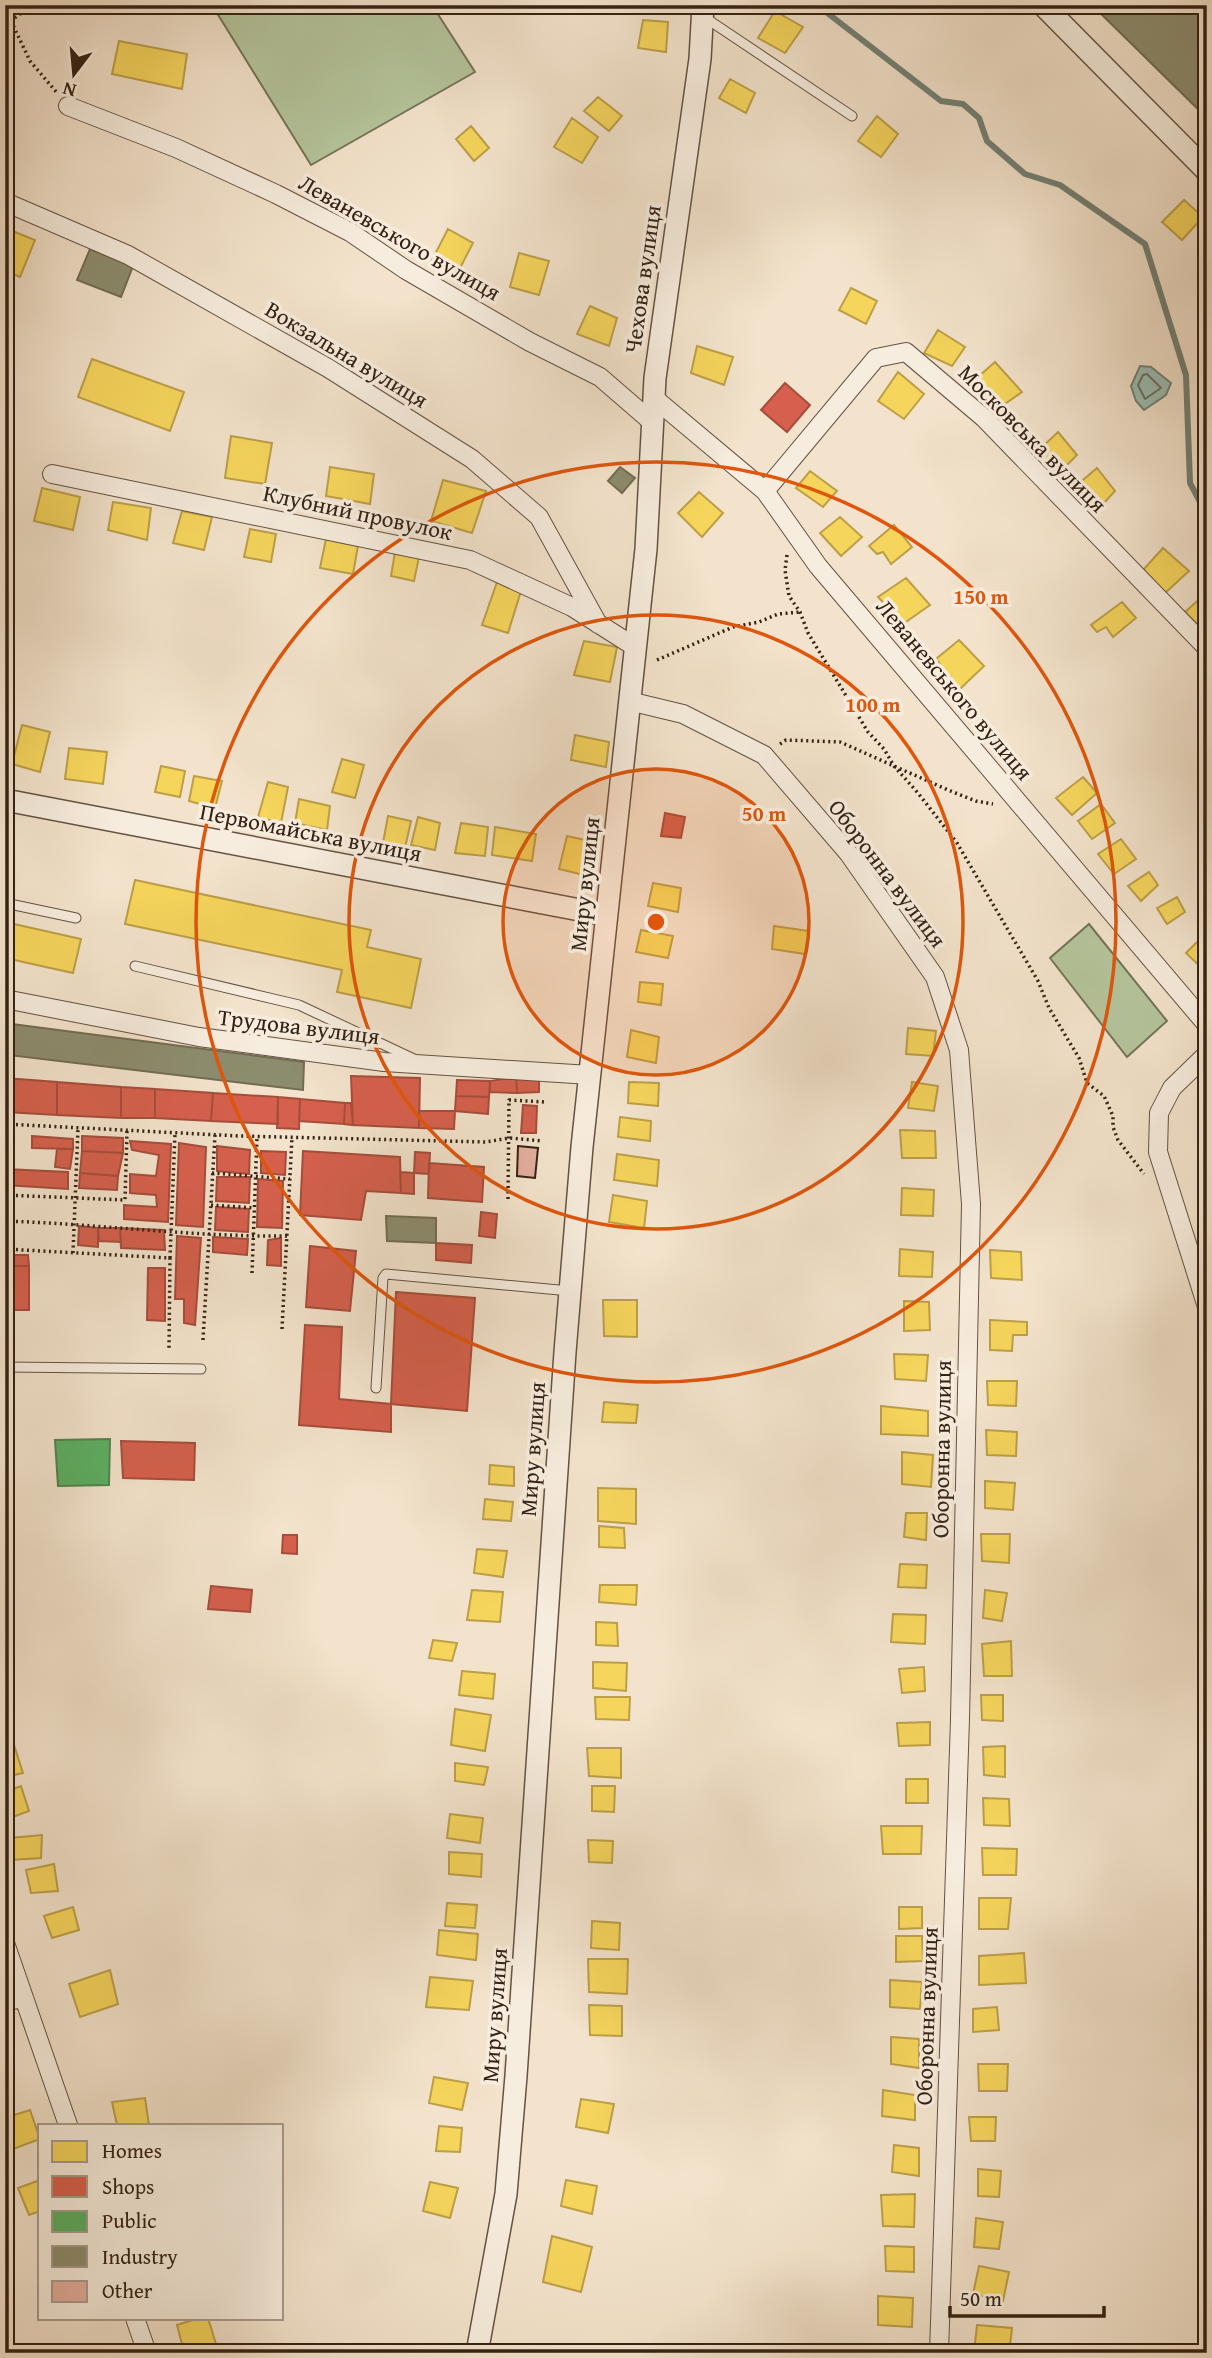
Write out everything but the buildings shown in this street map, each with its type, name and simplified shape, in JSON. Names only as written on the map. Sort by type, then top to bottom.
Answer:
[{"type":"street","points":[[1043,5],[1207,171]]},
{"type":"street","name":"Чехова вулиця","points":[[646,549],[654,398],[704,11]]},
{"type":"street","name":"Леваневського вулиця","points":[[68,106],[188,154],[276,194],[350,232],[530,342],[600,377],[652,422]]},
{"type":"street","name":"Вокзальна вулиця","points":[[5,202],[128,255],[328,368],[472,459],[539,517],[598,624]]},
{"type":"street","name":"Московська вулиця","points":[[765,491],[876,358],[906,352],[984,418],[1207,648]]},
{"type":"street","name":"Леваневського вулиця","points":[[654,398],[765,491],[818,566],[1207,1025]]},
{"type":"street","name":"Клубний провулок","points":[[52,474],[470,560],[572,607],[635,647]]},
{"type":"street","name":"Миру вулиця","points":[[477,2353],[506,2194],[570,1291],[606,915],[646,549]]},
{"type":"street","name":"Оборонна вулиця","points":[[629,701],[683,714],[764,755],[849,855],[935,977],[959,1050],[971,1204],[960,1718],[939,2353]]},
{"type":"street","name":"Первомайська вулиця","points":[[5,800],[606,915]]},
{"type":"street","name":"Трудова вулиця","points":[[5,999],[199,1037],[384,1062],[590,1075]]},
{"type":"street","points":[[1207,1054],[1172,1088],[1159,1113],[1158,1152],[1207,1307]]},
{"type":"street","points":[[5,1943],[68,2124]]},
{"type":"street","points":[[5,2001],[24,1998]]},
{"type":"street","points":[[136,2320],[147,2353]]},
{"type":"lane","points":[[704,11],[852,116]]},
{"type":"lane","points":[[5,903],[76,918]]},
{"type":"lane","points":[[135,966],[299,1005],[425,1064]]},
{"type":"lane","points":[[376,1388],[383,1278],[390,1272],[570,1291]]},
{"type":"lane","points":[[5,1367],[201,1369]]},
{"type":"path","points":[[5,31],[31,5]]},
{"type":"path","points":[[12,22],[30,61],[68,106]]},
{"type":"path","points":[[789,524],[785,570],[789,596],[800,612],[808,633],[868,732],[957,843],[1038,981],[1049,1008],[1079,1058],[1087,1083],[1104,1096],[1113,1116],[1113,1127],[1118,1140],[1147,1180]]},
{"type":"path","points":[[657,660],[733,627],[759,622],[778,614],[800,612]]},
{"type":"path","points":[[764,755],[786,740],[840,742],[976,801],[1024,809]]},
{"type":"path","points":[[508,1199],[509,1100],[545,1102]]},
{"type":"path","points":[[5,1124],[257,1137],[486,1142],[509,1138],[542,1142]]},
{"type":"path","points":[[73,1253],[78,1128]]},
{"type":"path","points":[[5,1195],[125,1200],[127,1130]]},
{"type":"path","points":[[169,1350],[175,1133]]},
{"type":"path","points":[[203,1340],[215,1135]]},
{"type":"path","points":[[252,1273],[257,1137]]},
{"type":"path","points":[[282,1329],[292,1137]]},
{"type":"path","points":[[212,1173],[290,1179]]},
{"type":"path","points":[[211,1205],[255,1208]]},
{"type":"path","points":[[5,1221],[73,1223],[209,1234],[287,1236]]},
{"type":"path","points":[[5,1249],[170,1258]]},
{"type":"green space","points":[[212,5],[432,5],[475,72],[311,165]]},
{"type":"green space","points":[[1089,924],[1167,1021],[1127,1057],[1050,958]]},
{"type":"water","points":[[1140,366],[1151,367],[1171,383],[1166,395],[1144,410],[1136,401],[1131,386]]},
{"type":"waterway","points":[[817,5],[941,101],[963,104],[979,118],[987,141],[1025,174],[1060,185],[1145,244],[1186,375],[1190,483],[1207,515]]}]
